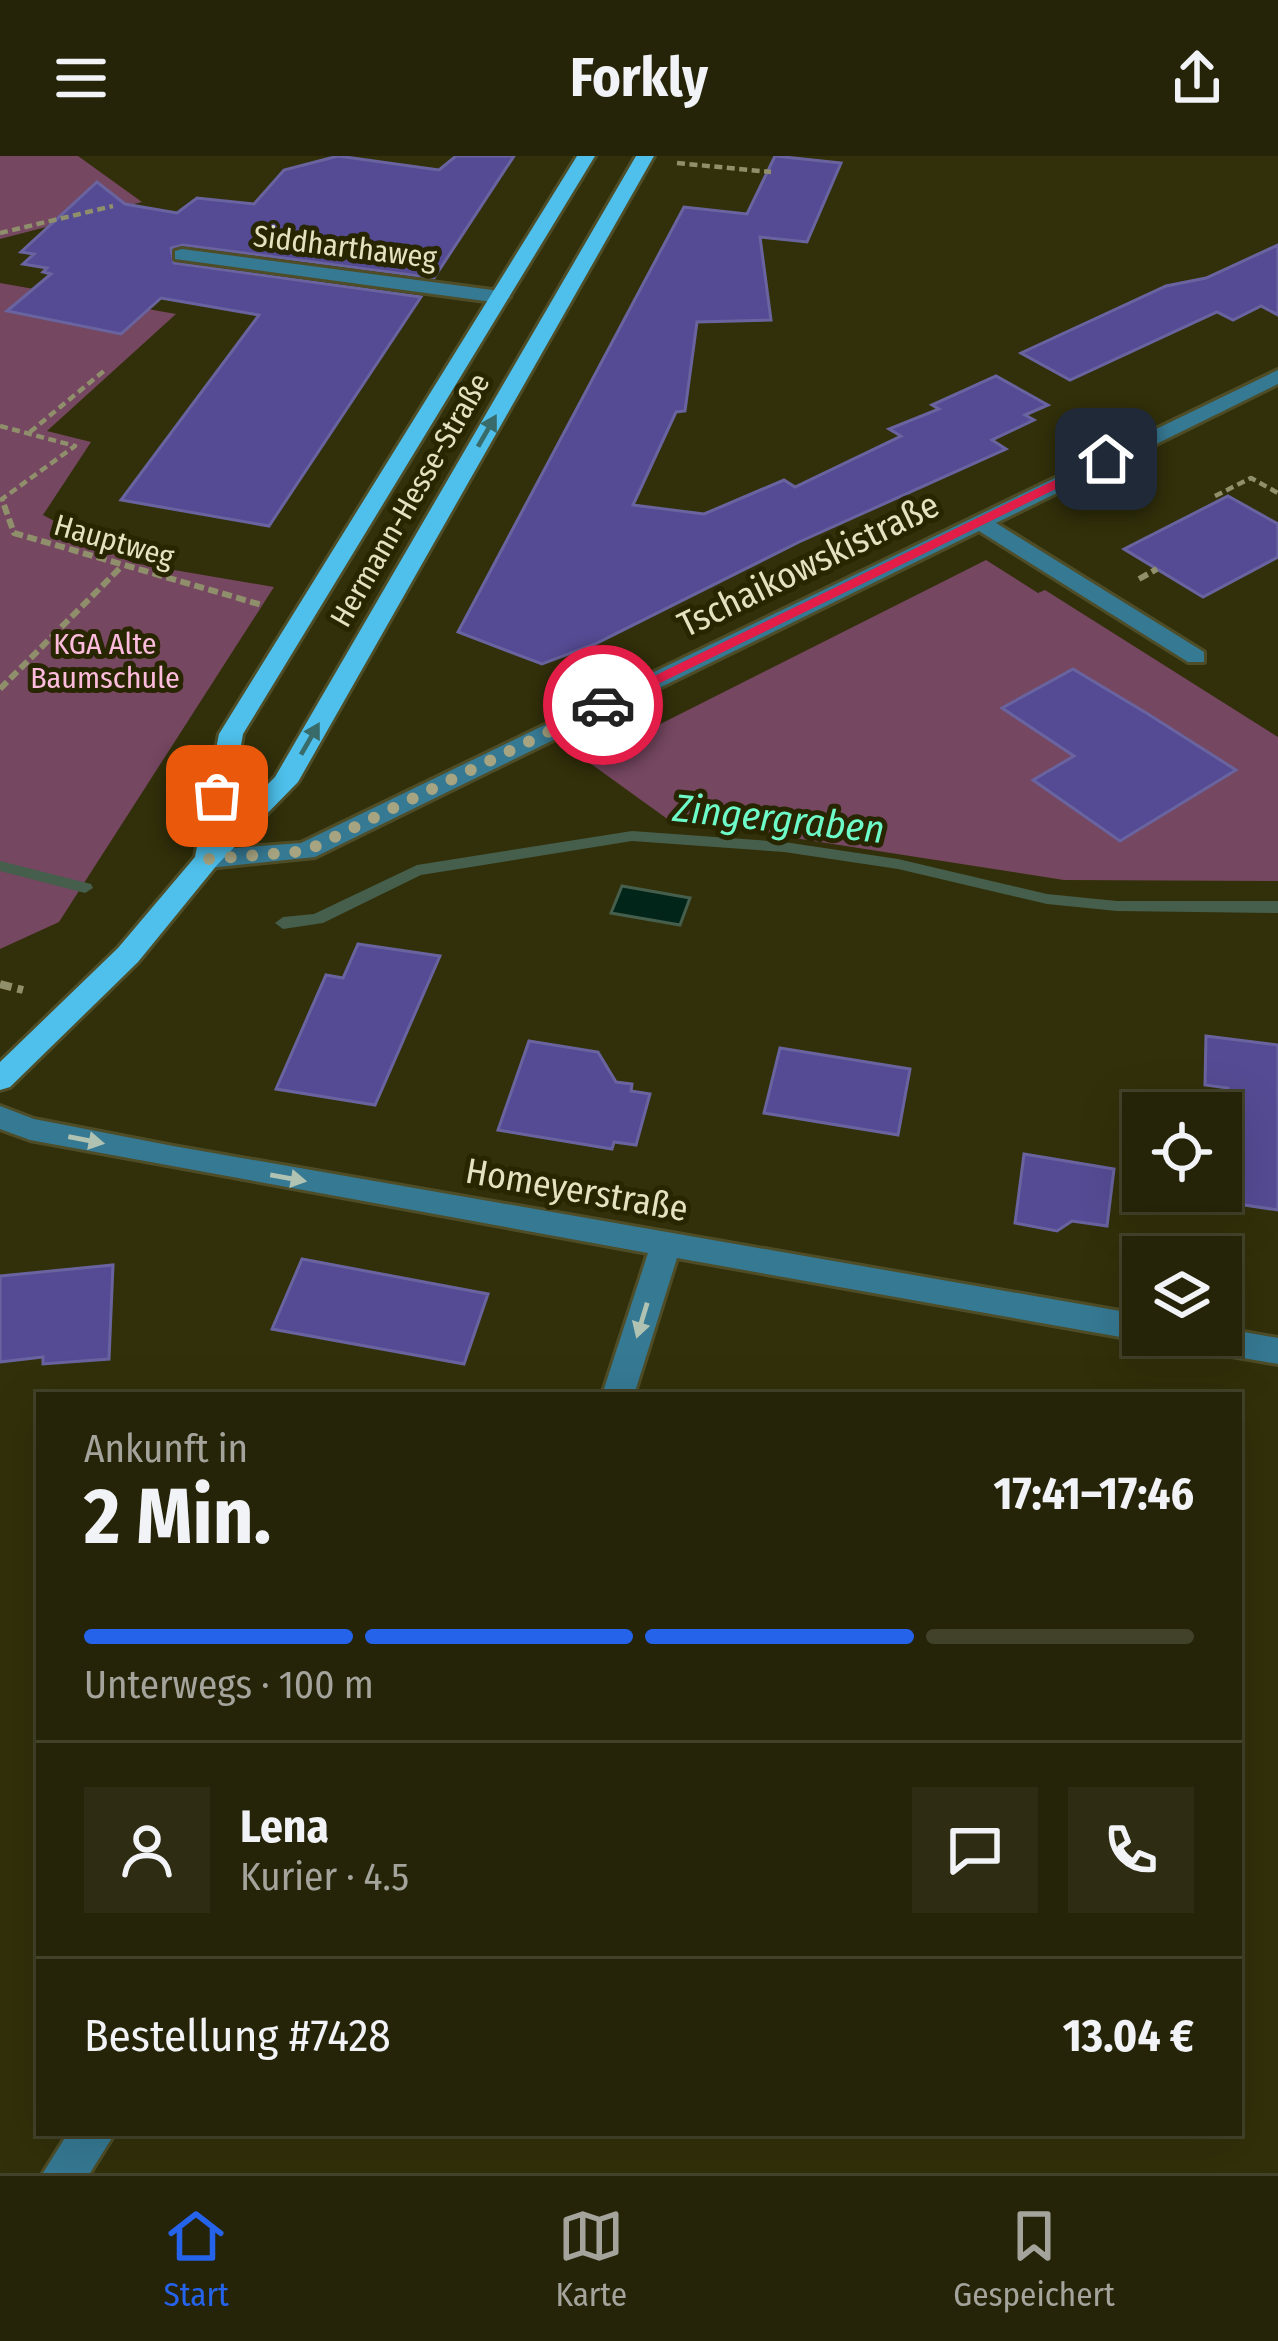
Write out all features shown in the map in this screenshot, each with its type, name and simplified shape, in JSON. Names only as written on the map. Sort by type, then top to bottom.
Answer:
[{"type":"main road","name":"Hermann-Hesse-Straße","points":[[208,859],[231,734],[586,156]]},
{"type":"main road","name":"Hermann-Hesse-Straße","points":[[0,1079],[128,955],[208,859],[285,782],[657,159]]},
{"type":"street","name":"Siddharthaweg","points":[[182,255],[500,297]]},
{"type":"street","name":"Tschaikowskistraße","points":[[208,859],[306,851],[1278,376]]},
{"type":"street","name":"Tschaikowskistraße","points":[[978,521],[1196,657]]},
{"type":"street","name":"Homeyerstraße","points":[[0,1117],[30,1129],[173,1157],[1122,1324]]},
{"type":"street","points":[[619,1392],[666,1244]]},
{"type":"street","points":[[1242,1345],[1278,1351]]},
{"type":"street","points":[[64,2173],[92,2136]]},
{"type":"path","points":[[657,159],[771,172]]},
{"type":"path","points":[[0,233],[113,206]]},
{"type":"path","points":[[29,433],[105,370]]},
{"type":"path","name":"Hauptweg","points":[[0,427],[75,446],[1,500],[14,533],[262,605]]},
{"type":"path","points":[[1215,496],[1250,478],[1278,493]]},
{"type":"path","points":[[0,689],[122,566]]},
{"type":"path","points":[[0,984],[22,990]]},
{"type":"green space","points":[[0,156],[78,156],[142,202],[0,239]]},
{"type":"green space","name":"KGA Alte Baumschule","points":[[0,283],[176,314],[47,431],[91,442],[43,515],[133,563],[274,587],[59,922],[0,949]]},
{"type":"green space","points":[[986,560],[1038,593],[1045,590],[1278,737],[1278,881],[1064,880],[666,818],[587,761]]},
{"type":"shaded area","points":[[622,886],[690,898],[680,925],[611,913]]},
{"type":"building","points":[[338,156],[439,170],[456,156],[514,156],[434,278],[183,245],[171,248],[174,263],[421,297],[269,526],[121,500],[259,315],[161,298],[121,334],[7,311],[51,274],[43,272],[47,268],[23,264],[34,254],[21,252],[97,182],[125,204],[177,213],[197,198],[254,204],[284,170]]},
{"type":"building","points":[[775,156],[841,163],[807,242],[760,237],[771,320],[697,322],[685,411],[676,412],[633,505],[704,514],[784,480],[795,487],[901,436],[889,429],[939,409],[932,405],[996,376],[1048,405],[1025,415],[1034,420],[992,440],[1006,449],[799,542],[595,644],[542,664],[458,632],[684,207],[747,214]]},
{"type":"building","points":[[1278,245],[1278,315],[1261,306],[1233,320],[1217,312],[1070,380],[1021,353],[1166,286],[1206,278]]},
{"type":"building","points":[[1228,496],[1278,524],[1278,557],[1203,597],[1124,549]]},
{"type":"building","points":[[1073,669],[1236,770],[1120,841],[1033,780],[1074,756],[1002,708]]},
{"type":"building","points":[[358,944],[440,956],[375,1105],[276,1089],[326,975],[343,978]]},
{"type":"building","points":[[1206,1036],[1278,1045],[1278,1210],[1242,1205],[1242,1092],[1205,1085]]},
{"type":"building","points":[[529,1041],[598,1052],[616,1082],[650,1094],[636,1145],[614,1142],[612,1149],[498,1130]]},
{"type":"building","points":[[780,1048],[910,1069],[898,1135],[764,1113]]},
{"type":"building","points":[[1024,1154],[1114,1169],[1107,1226],[1072,1221],[1057,1231],[1015,1223]]},
{"type":"building","points":[[302,1259],[488,1294],[464,1364],[272,1329]]},
{"type":"building","points":[[113,1265],[109,1359],[43,1364],[43,1357],[0,1362],[0,1276]]},
{"type":"waterway","name":"Zingergraben","points":[[283,923],[317,919],[417,870],[632,836],[784,847],[898,864],[1047,899],[1117,906],[1278,907]]},
{"type":"waterway","name":"Zingergraben","points":[[0,866],[85,888]]},
{"type":"way so far","points":[[217,796],[208,859],[306,851],[603,705]]},
{"type":"route","points":[[603,705],[1106,459]]}]
